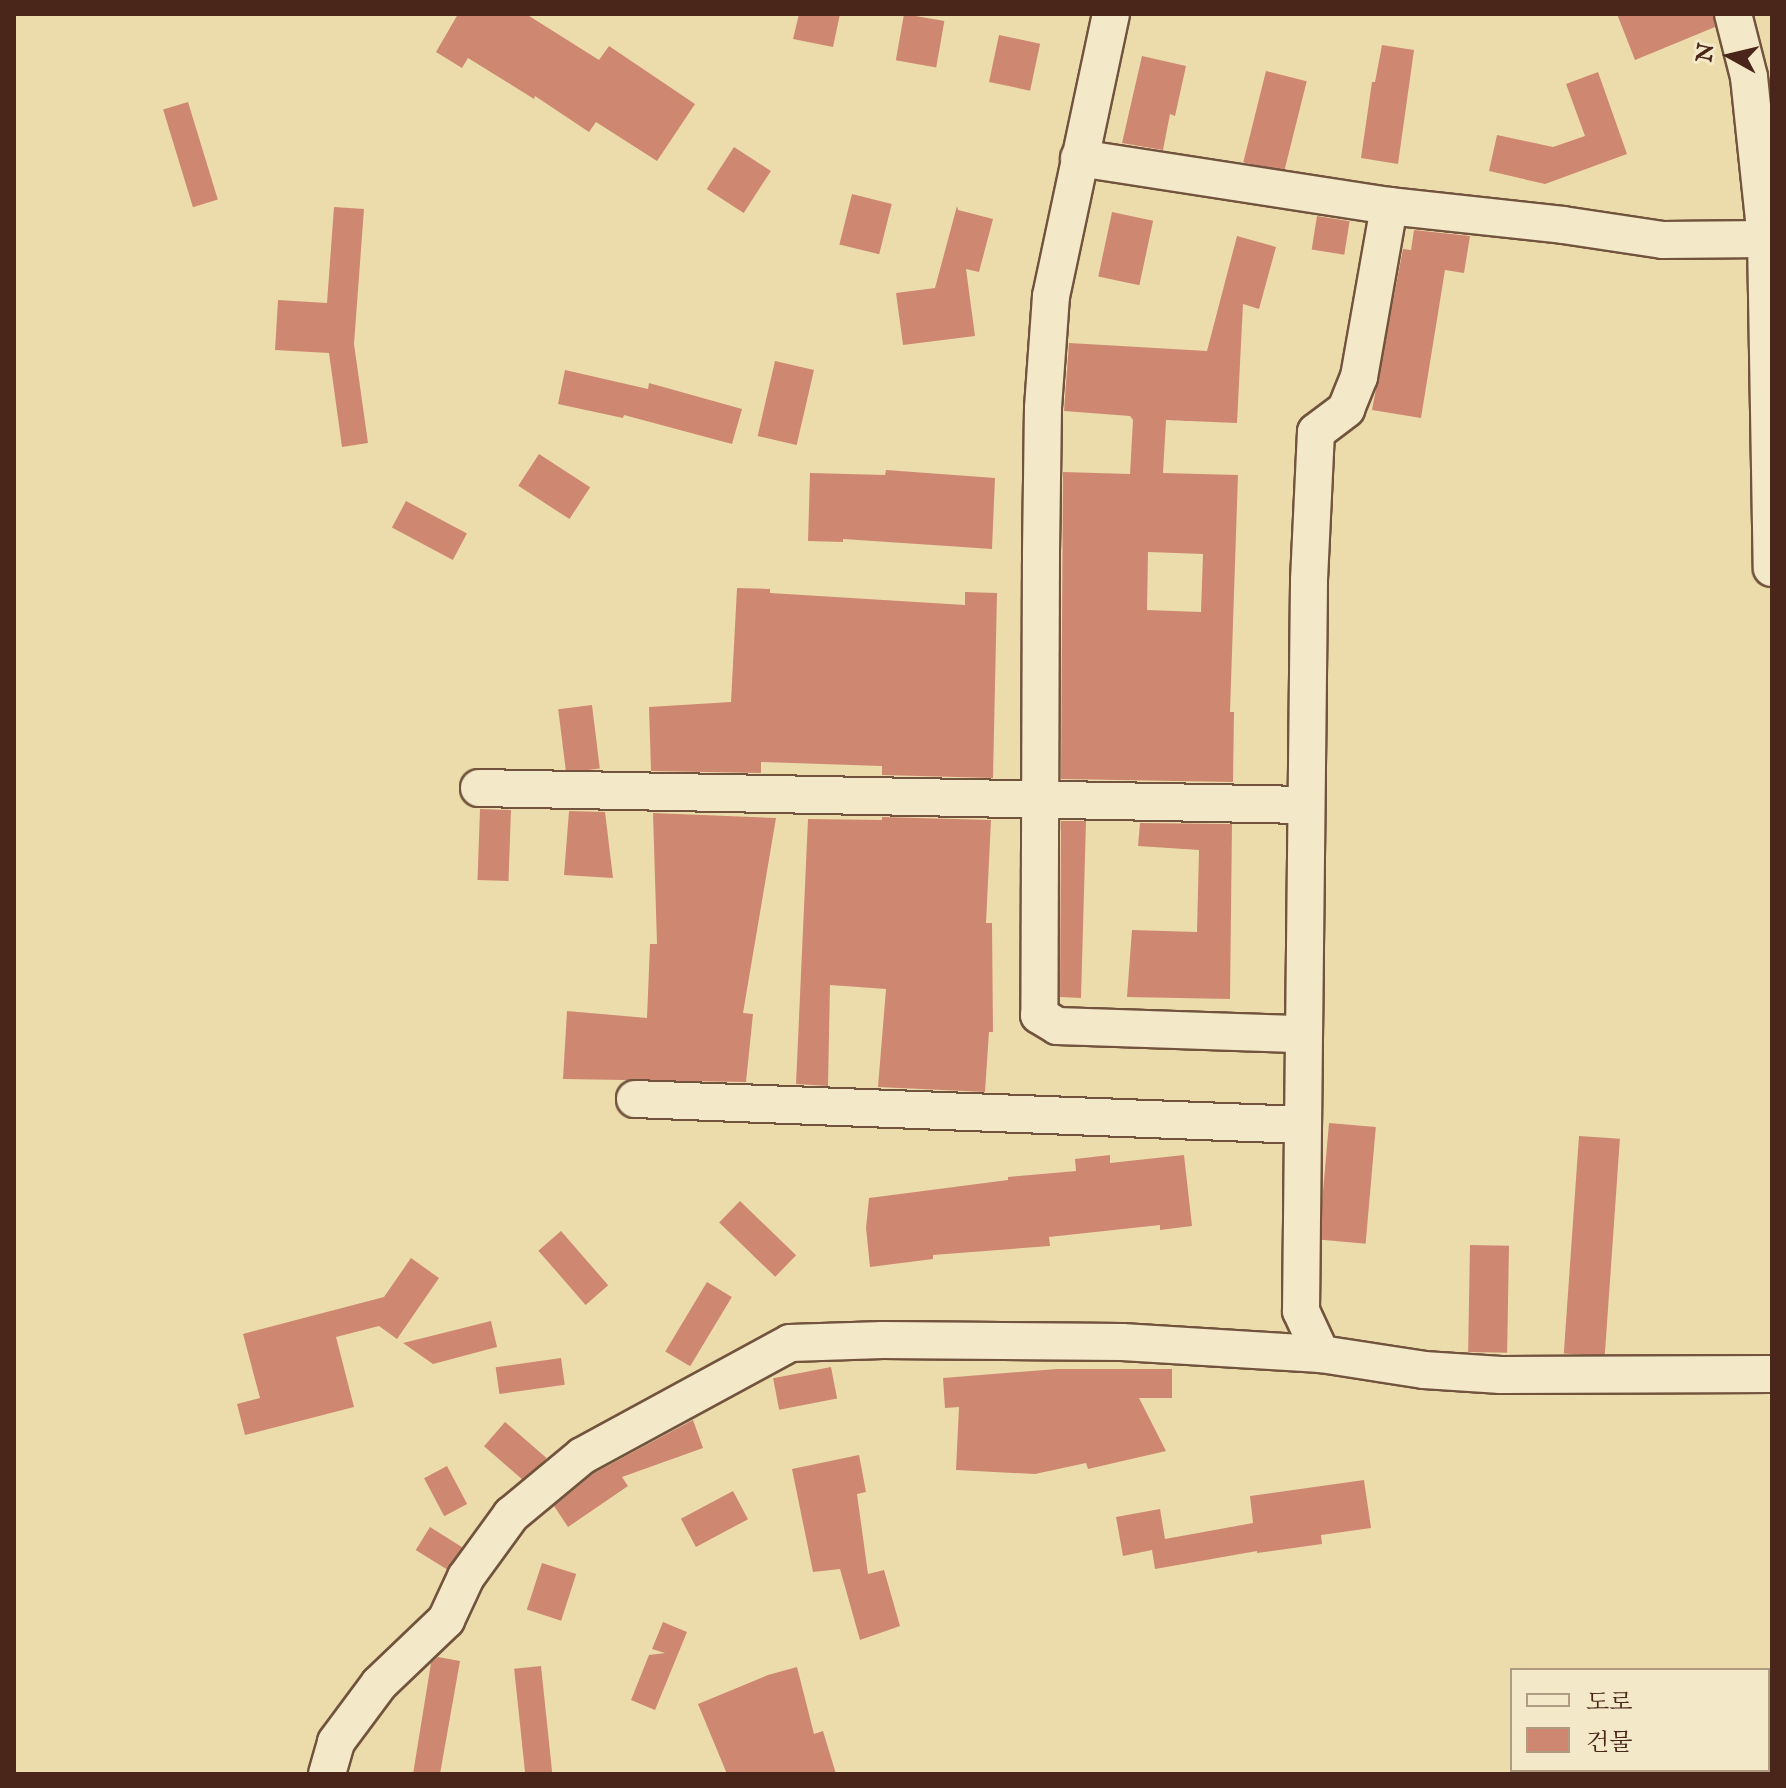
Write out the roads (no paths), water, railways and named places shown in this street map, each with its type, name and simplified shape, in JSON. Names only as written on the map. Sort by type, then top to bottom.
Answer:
[{"type":"street","points":[[1111,14],[1051,296],[1044,394],[1039,1015],[1057,1026],[1303,1034]]},
{"type":"street","points":[[1733,14],[1749,77],[1766,239],[1772,568]]},
{"type":"street","points":[[1079,158],[1389,206],[1563,225],[1663,240],[1766,239]]},
{"type":"street","points":[[1321,1354],[1301,1311],[1306,805],[1316,432],[1346,409],[1359,377],[1389,206]]},
{"type":"street","points":[[479,788],[1306,805]]},
{"type":"street","points":[[635,1099],[1302,1125]]},
{"type":"street","points":[[327,1774],[336,1742],[379,1684],[446,1620],[466,1577],[511,1515],[582,1456],[790,1343],[883,1340],[1122,1342],[1321,1354],[1424,1370],[1501,1375],[1772,1374]]}]
